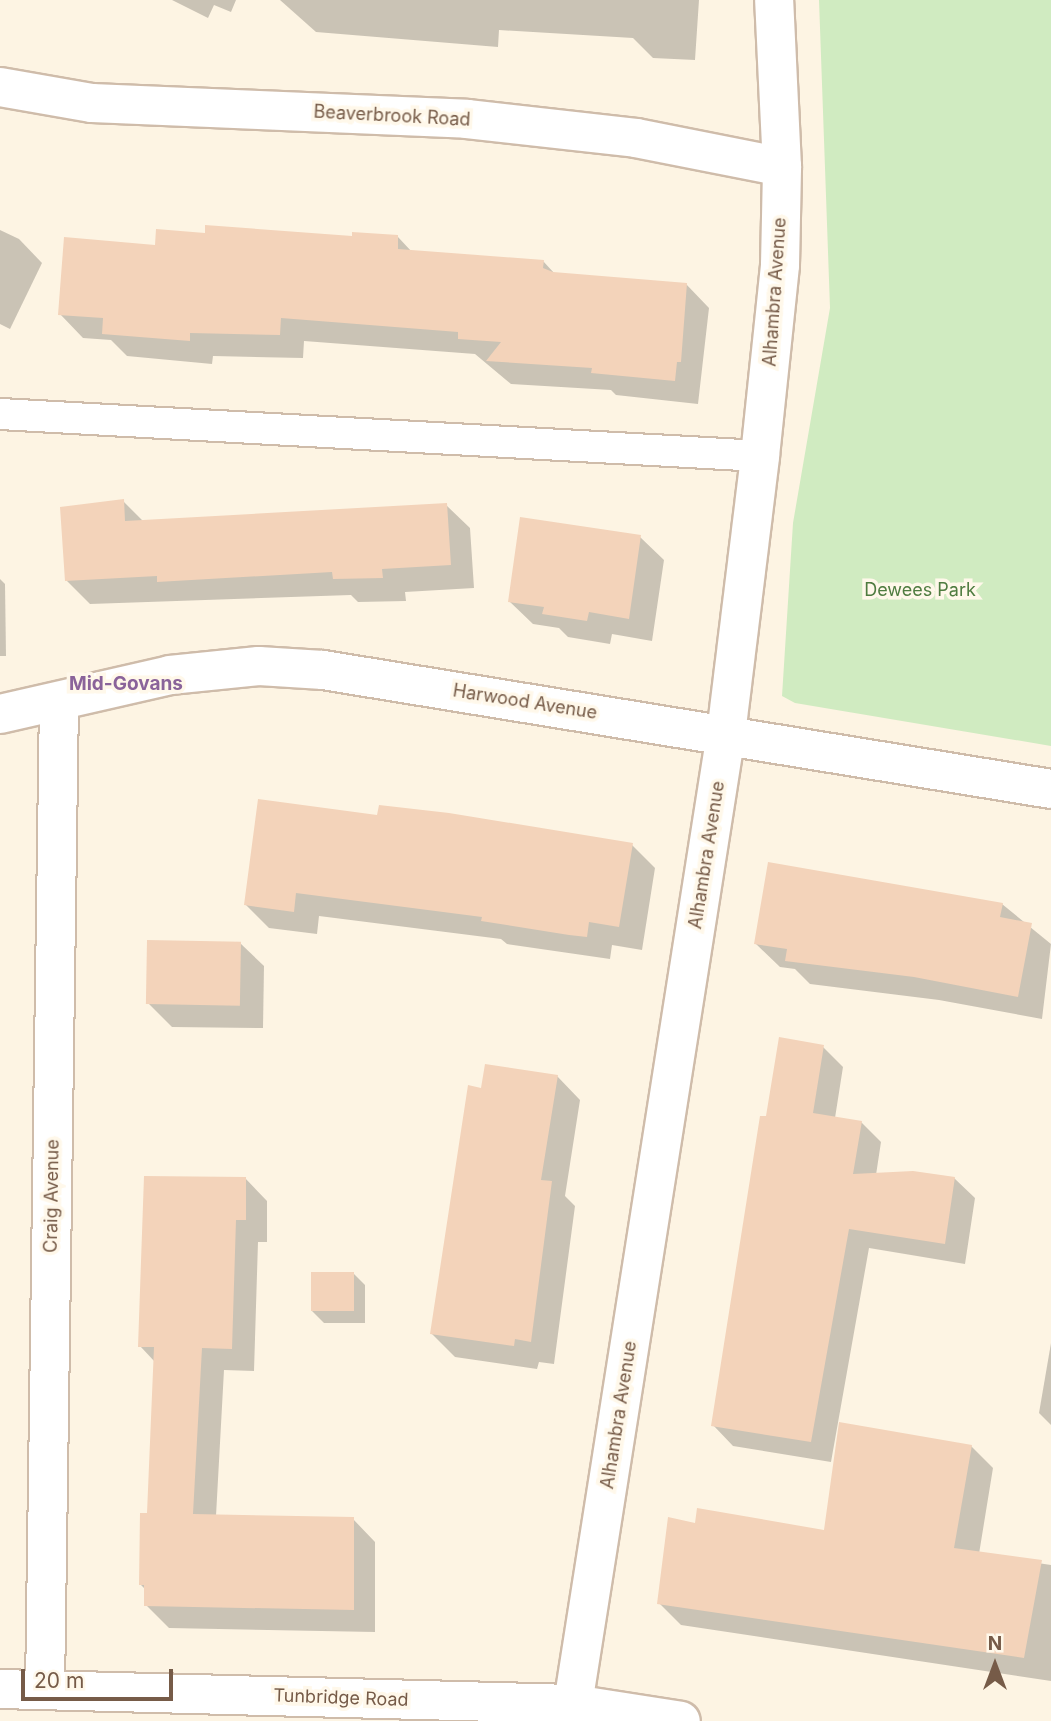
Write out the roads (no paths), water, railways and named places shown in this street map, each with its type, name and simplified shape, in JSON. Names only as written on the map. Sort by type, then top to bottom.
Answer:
[{"type":"street","name":"Alhambra Avenue","points":[[573,1704],[726,734],[760,456],[780,265],[782,167],[774,0]]},
{"type":"street","name":"Beaverbrook Road","points":[[0,87],[92,103],[467,119],[636,138],[782,167]]},
{"type":"street","name":"Harwood Avenue","points":[[0,714],[170,674],[259,666],[323,670],[1051,789]]},
{"type":"street","name":"Craig Avenue","points":[[46,1690],[59,702]]},
{"type":"street","name":"Tunbridge Road","points":[[0,1689],[573,1704],[681,1721]]},
{"type":"lane","points":[[0,414],[760,456]]},
{"type":"district","name":"Mid-Govans","points":[[126,684]]},
{"type":"park label","name":"Dewees Park","points":[[920,590]]}]
